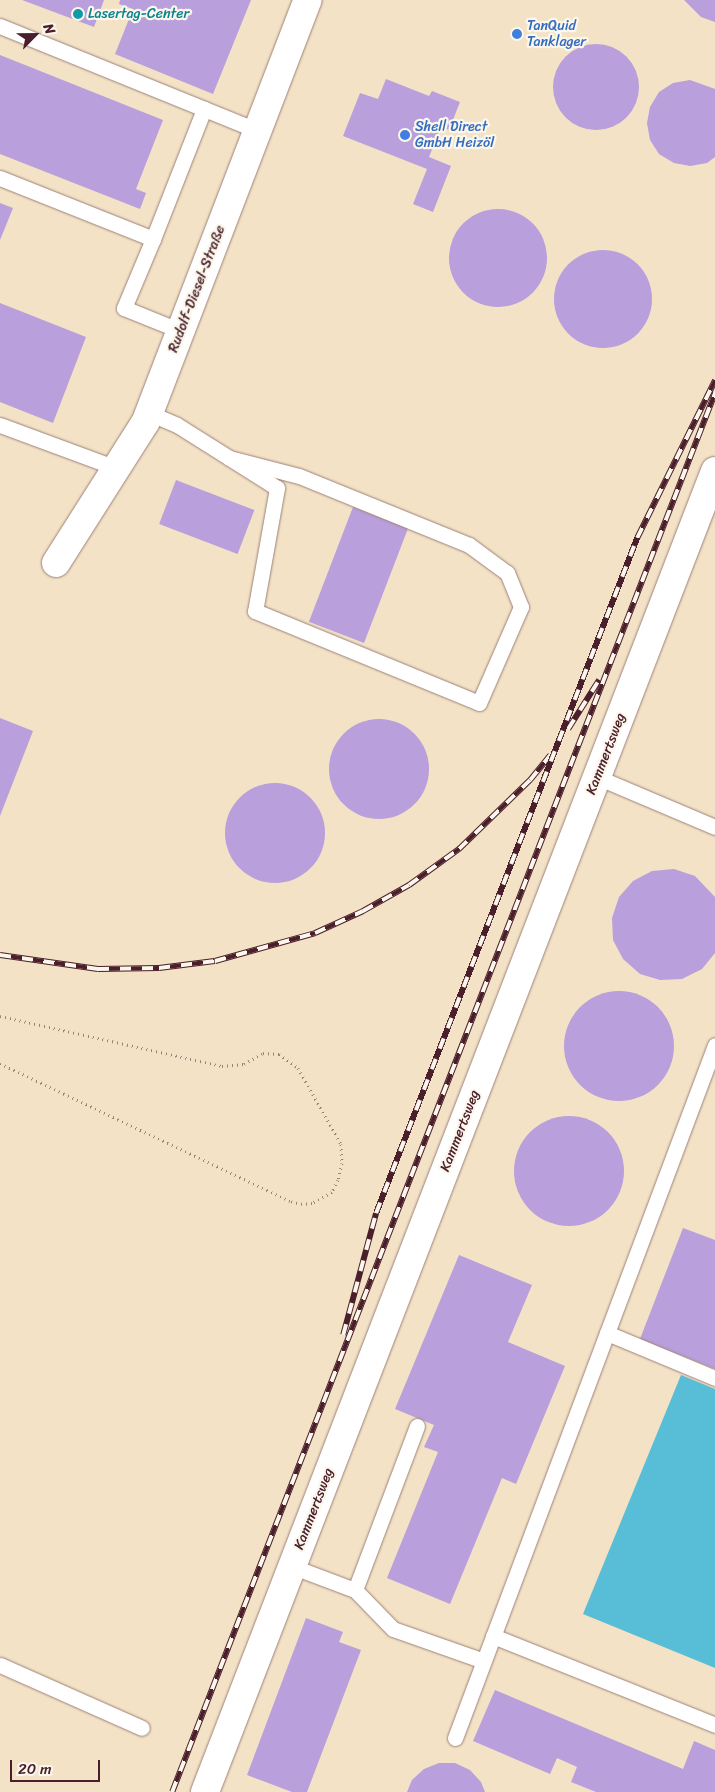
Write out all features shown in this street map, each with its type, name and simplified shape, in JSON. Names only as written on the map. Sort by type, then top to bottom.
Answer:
[{"type":"street","name":"Rudolf-Diesel-Straße","points":[[56,563],[149,413],[308,0]]},
{"type":"street","name":"Kammertsweg","points":[[204,1792],[715,471]]},
{"type":"lane","points":[[0,26],[258,131]]},
{"type":"lane","points":[[181,331],[124,308],[204,109]]},
{"type":"lane","points":[[0,178],[153,239]]},
{"type":"lane","points":[[149,413],[177,425],[229,458],[278,488],[255,611],[479,703],[521,606],[507,572],[469,545],[299,476],[229,458]]},
{"type":"lane","points":[[0,425],[116,468]]},
{"type":"lane","points":[[597,776],[715,827]]},
{"type":"lane","points":[[455,1738],[715,1045]]},
{"type":"lane","points":[[607,1333],[715,1378]]},
{"type":"lane","points":[[355,1590],[417,1426]]},
{"type":"lane","points":[[291,1566],[355,1590],[394,1629],[484,1662]]},
{"type":"lane","points":[[493,1636],[715,1725]]},
{"type":"lane","points":[[0,1665],[142,1728]]},
{"type":"path","points":[[0,1016],[222,1066],[244,1064],[263,1053],[279,1054],[298,1068],[341,1144],[342,1163],[338,1180],[332,1192],[312,1202],[302,1204],[290,1201],[0,1063]]},
{"type":"water","points":[[681,1375],[715,1389],[715,1668],[583,1614]]},
{"type":"building","name":"Lasertag-Center","points":[[22,0],[104,0],[94,27]]},
{"type":"building","points":[[120,0],[251,0],[213,94],[115,54],[133,9],[119,4]]},
{"type":"building","points":[[684,0],[715,0],[715,22],[701,17]]},
{"type":"building","points":[[596,44],[612,47],[620,51],[632,63],[636,71],[639,87],[636,103],[632,111],[620,123],[612,127],[596,130],[580,127],[572,123],[560,111],[556,103],[553,87],[556,71],[560,63],[572,51],[580,47]]},
{"type":"building","points":[[0,55],[163,120],[136,189],[146,193],[140,209],[0,154]]},
{"type":"building","points":[[386,79],[429,96],[432,91],[460,102],[449,130],[441,127],[429,157],[451,166],[433,212],[413,204],[427,169],[343,136],[360,93],[378,99]]},
{"type":"building","points":[[690,80],[715,89],[715,157],[707,163],[690,166],[674,163],[659,154],[650,140],[647,123],[650,107],[659,92],[673,83]]},
{"type":"building","points":[[0,203],[13,208],[0,240]]},
{"type":"building","points":[[498,209],[517,212],[533,223],[544,239],[547,258],[544,277],[533,293],[517,304],[498,307],[479,304],[463,293],[452,277],[449,258],[452,239],[463,223],[479,212]]},
{"type":"building","points":[[603,250],[622,254],[638,264],[648,280],[652,299],[648,318],[638,334],[622,344],[603,348],[584,344],[568,334],[558,318],[554,299],[558,280],[568,264],[584,254]]},
{"type":"building","points":[[0,303],[86,337],[53,423],[0,402]]},
{"type":"building","points":[[176,480],[254,510],[238,554],[159,524]]},
{"type":"building","points":[[353,507],[408,528],[364,643],[309,622]]},
{"type":"building","points":[[0,718],[33,731],[0,816]]},
{"type":"building","points":[[379,719],[389,720],[407,727],[421,741],[428,759],[428,779],[421,797],[407,811],[389,818],[379,819],[369,818],[351,811],[337,797],[330,779],[329,769],[330,759],[337,741],[351,727],[369,720]]},
{"type":"building","points":[[275,783],[285,784],[303,791],[317,805],[324,823],[324,843],[317,861],[303,875],[285,882],[275,883],[265,882],[247,875],[233,861],[226,843],[225,833],[226,823],[233,805],[247,791],[265,784]]},
{"type":"building","points":[[674,869],[695,876],[715,897],[715,953],[702,969],[682,979],[660,980],[640,974],[623,959],[613,940],[612,918],[619,897],[633,881],[652,871]]},
{"type":"building","points":[[619,991],[640,995],[658,1007],[670,1025],[674,1046],[670,1067],[658,1085],[640,1097],[619,1101],[598,1097],[580,1085],[568,1067],[564,1046],[568,1025],[580,1007],[598,995]]},
{"type":"building","points":[[569,1116],[590,1120],[608,1132],[620,1150],[624,1171],[620,1192],[608,1210],[590,1222],[569,1226],[548,1222],[530,1210],[518,1192],[514,1171],[518,1150],[530,1132],[548,1120]]},
{"type":"building","points":[[683,1228],[715,1240],[715,1369],[640,1339]]},
{"type":"building","points":[[459,1255],[532,1285],[508,1342],[565,1366],[516,1484],[502,1478],[450,1604],[387,1578],[438,1452],[424,1447],[434,1425],[395,1409]]},
{"type":"building","points":[[306,1618],[343,1632],[339,1642],[361,1650],[307,1792],[292,1792],[247,1775]]},
{"type":"building","points":[[495,1690],[683,1769],[694,1741],[715,1750],[715,1792],[596,1792],[571,1782],[577,1767],[557,1758],[550,1774],[473,1741]]},
{"type":"building","points":[[439,1763],[455,1763],[470,1770],[481,1782],[485,1792],[407,1792],[412,1780],[424,1769]]},
{"type":"railway","points":[[343,1335],[376,1213],[637,538],[715,380]]},
{"type":"railway","points":[[172,1792],[715,393]]},
{"type":"railway","points":[[568,729],[599,680]]},
{"type":"railway","points":[[0,955],[98,969],[159,968],[215,961],[315,933],[363,911],[409,885],[459,849],[530,780],[550,755]]},
{"type":"place","name":"Lasertag-Center","points":[[78,14]]},
{"type":"place","name":"TanQuid Tanklager","points":[[517,34]]},
{"type":"place","name":"Shell Direct GmbH Heizöl","points":[[405,135]]}]
